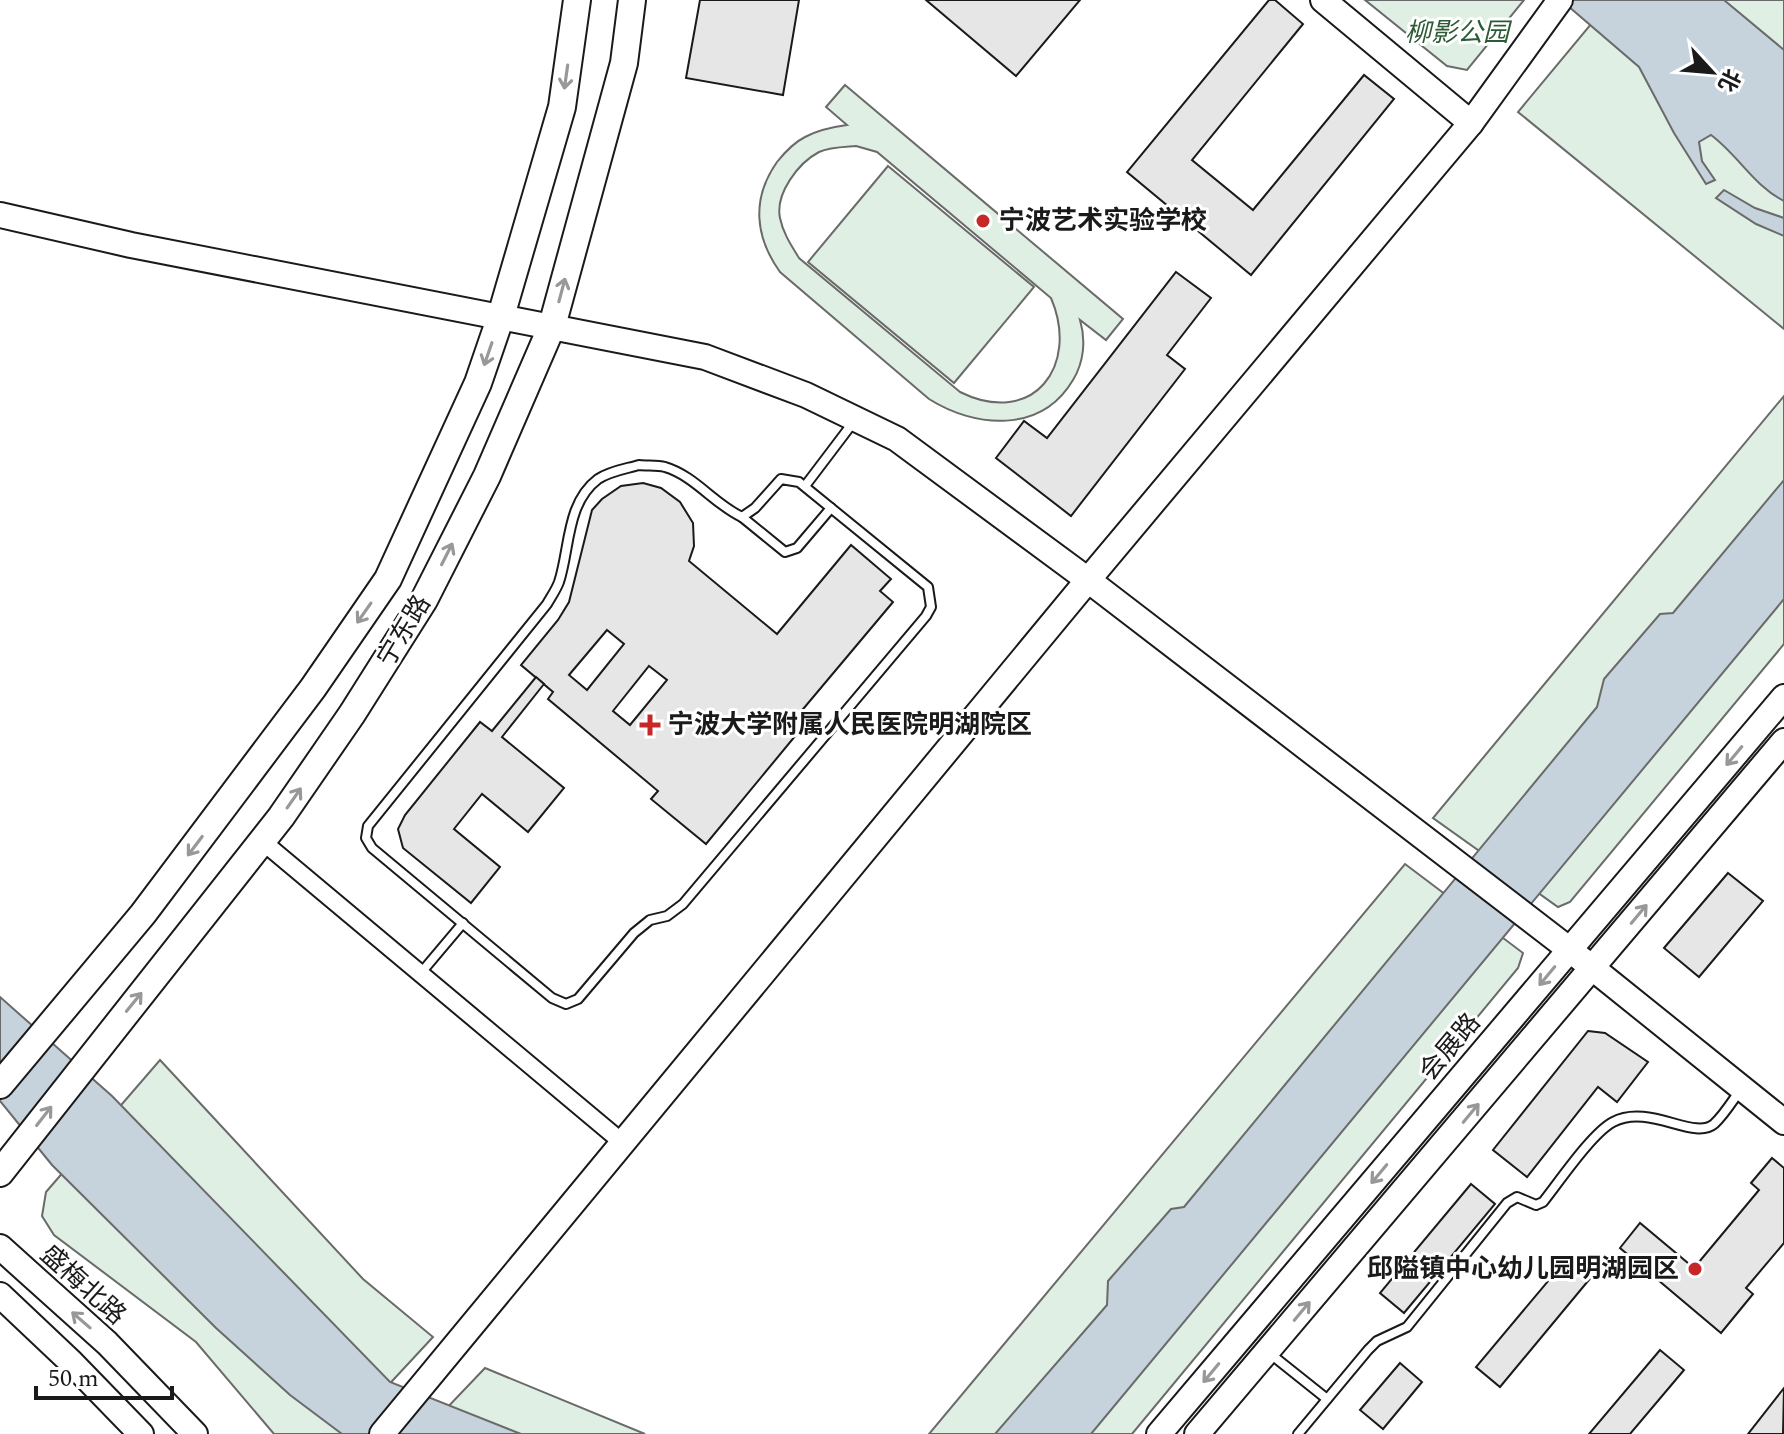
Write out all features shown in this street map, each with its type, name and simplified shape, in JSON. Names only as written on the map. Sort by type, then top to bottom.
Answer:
[{"type":"main road","name":"宁东路","points":[[0,1085],[143,914],[313,688],[388,579],[478,383],[501,316],[562,107],[577,0]]},
{"type":"main road","name":"宁东路","points":[[2,1170],[262,841],[352,714],[424,600],[487,476],[552,326],[624,63],[632,0]]},
{"type":"street","points":[[1323,0],[1471,123]]},
{"type":"street","points":[[382,1434],[1088,580],[1471,123],[1560,0]]},
{"type":"street","points":[[0,215],[131,245],[705,357],[806,395],[897,439],[1088,580],[1570,950],[1784,1122]]},
{"type":"street","name":"会展路","points":[[1159,1434],[1784,697]]},
{"type":"street","points":[[1197,1434],[1784,741]]},
{"type":"street","points":[[262,841],[623,1143]]},
{"type":"street","name":"盛梅北路","points":[[0,1247],[107,1343],[195,1434]]},
{"type":"street","points":[[0,1295],[141,1434]]},
{"type":"lane","points":[[805,486],[856,419]]},
{"type":"lane","points":[[742,517],[755,508],[781,479],[799,482],[805,486],[928,587],[931,607],[683,904],[667,916],[650,920],[634,933],[578,999],[566,1004],[552,998],[372,848],[366,838],[368,826],[547,604],[559,583],[570,528],[582,497],[596,481],[611,472],[639,465],[666,468],[697,484],[785,552],[797,548],[831,508]]},
{"type":"lane","points":[[420,974],[463,923]]},
{"type":"lane","points":[[1298,1434],[1377,1341],[1407,1327],[1507,1203],[1517,1197],[1536,1205],[1543,1202],[1596,1137],[1612,1123],[1633,1116],[1647,1117],[1699,1130],[1713,1125],[1741,1088]]},
{"type":"lane","points":[[1267,1352],[1327,1399]]},
{"type":"green space","name":"柳影公园","points":[[1365,0],[1524,0],[1467,70],[1447,66]]},
{"type":"green space","points":[[1611,0],[1784,0],[1784,329],[1518,112]]},
{"type":"green space","points":[[845,85],[1123,319],[1106,340],[1080,320],[1083,351],[1080,366],[1060,398],[1043,410],[1006,421],[966,416],[947,409],[929,399],[780,272],[761,232],[759,218],[763,190],[777,162],[797,142],[820,131],[847,125],[826,107]],"holes":[[[856,146],[877,152],[1051,298],[1058,323],[1059,346],[1054,367],[1044,384],[1029,396],[1009,402],[986,401],[960,392],[799,258],[783,229],[779,209],[785,189],[796,171],[811,157],[828,149]]]},
{"type":"green space","points":[[888,166],[1034,287],[954,383],[808,262]]},
{"type":"green space","points":[[1784,396],[1784,644],[1570,902],[1558,907],[1433,818]]},
{"type":"green space","points":[[1405,864],[1523,953],[1518,968],[1132,1434],[929,1434]]},
{"type":"green space","points":[[160,1060],[363,1279],[433,1337],[343,1434],[274,1434],[196,1342],[54,1235],[42,1216],[46,1192]]},
{"type":"green space","points":[[485,1368],[645,1434],[422,1434]]},
{"type":"shaded area","points":[[1561,0],[1724,0],[1784,50],[1784,201],[1755,179],[1711,135],[1699,142],[1702,161],[1715,180],[1706,184],[1674,133],[1639,67]]},
{"type":"shaded area","points":[[1724,190],[1755,208],[1784,218],[1784,236],[1756,224],[1716,198]]},
{"type":"shaded area","points":[[1784,480],[1784,599],[1091,1434],[995,1434],[1107,1305],[1108,1281],[1171,1209],[1184,1207],[1597,707],[1604,679],[1660,614],[1673,613]]},
{"type":"shaded area","points":[[0,997],[112,1096],[390,1382],[521,1434],[342,1434],[290,1395],[216,1328],[52,1165],[0,1101]]},
{"type":"building","points":[[700,0],[799,0],[783,95],[686,78]]},
{"type":"building","points":[[926,0],[1080,0],[1016,76]]},
{"type":"building","points":[[1269,0],[1275,0],[1303,24],[1192,160],[1253,210],[1364,75],[1394,99],[1251,275],[1127,172]]},
{"type":"building","points":[[1176,272],[1211,298],[1167,355],[1185,369],[1071,516],[996,458],[1024,421],[1047,438]]},
{"type":"building","points":[[643,483],[661,488],[680,502],[693,523],[694,546],[689,561],[777,634],[851,545],[891,579],[880,591],[893,602],[788,727],[796,735],[706,844],[651,799],[658,791],[548,699],[553,692],[521,665],[569,602],[592,510],[621,486]],"holes":[[[607,630],[624,644],[587,690],[569,675]],[[649,666],[667,680],[630,725],[613,711]]]},
{"type":"building","points":[[536,677],[544,684],[502,737],[564,788],[528,832],[482,794],[454,829],[500,867],[471,903],[403,848],[398,829],[405,815],[480,722],[492,731]]},
{"type":"building","points":[[1728,873],[1763,901],[1699,977],[1664,948]]},
{"type":"building","points":[[1588,1031],[1605,1033],[1648,1062],[1617,1102],[1598,1087],[1527,1177],[1493,1150]]},
{"type":"building","points":[[1772,1158],[1784,1168],[1784,1243],[1746,1288],[1753,1294],[1721,1333],[1620,1248],[1640,1223],[1694,1268],[1759,1190],[1751,1183]]},
{"type":"building","points":[[1471,1184],[1495,1204],[1404,1313],[1380,1293]]},
{"type":"building","points":[[1570,1255],[1593,1275],[1500,1387],[1476,1367]]},
{"type":"building","points":[[1660,1350],[1684,1370],[1630,1434],[1589,1434]]},
{"type":"building","points":[[1400,1363],[1422,1382],[1383,1429],[1360,1410]]},
{"type":"building","points":[[1784,1388],[1783,1434],[1748,1434]]},
{"type":"place","name":"宁波艺术实验学校","points":[[983,221]]},
{"type":"place","name":"宁波大学附属人民医院明湖院区","points":[[650,725]]},
{"type":"place","name":"邱隘镇中心幼儿园明湖园区","points":[[1695,1269]]}]
